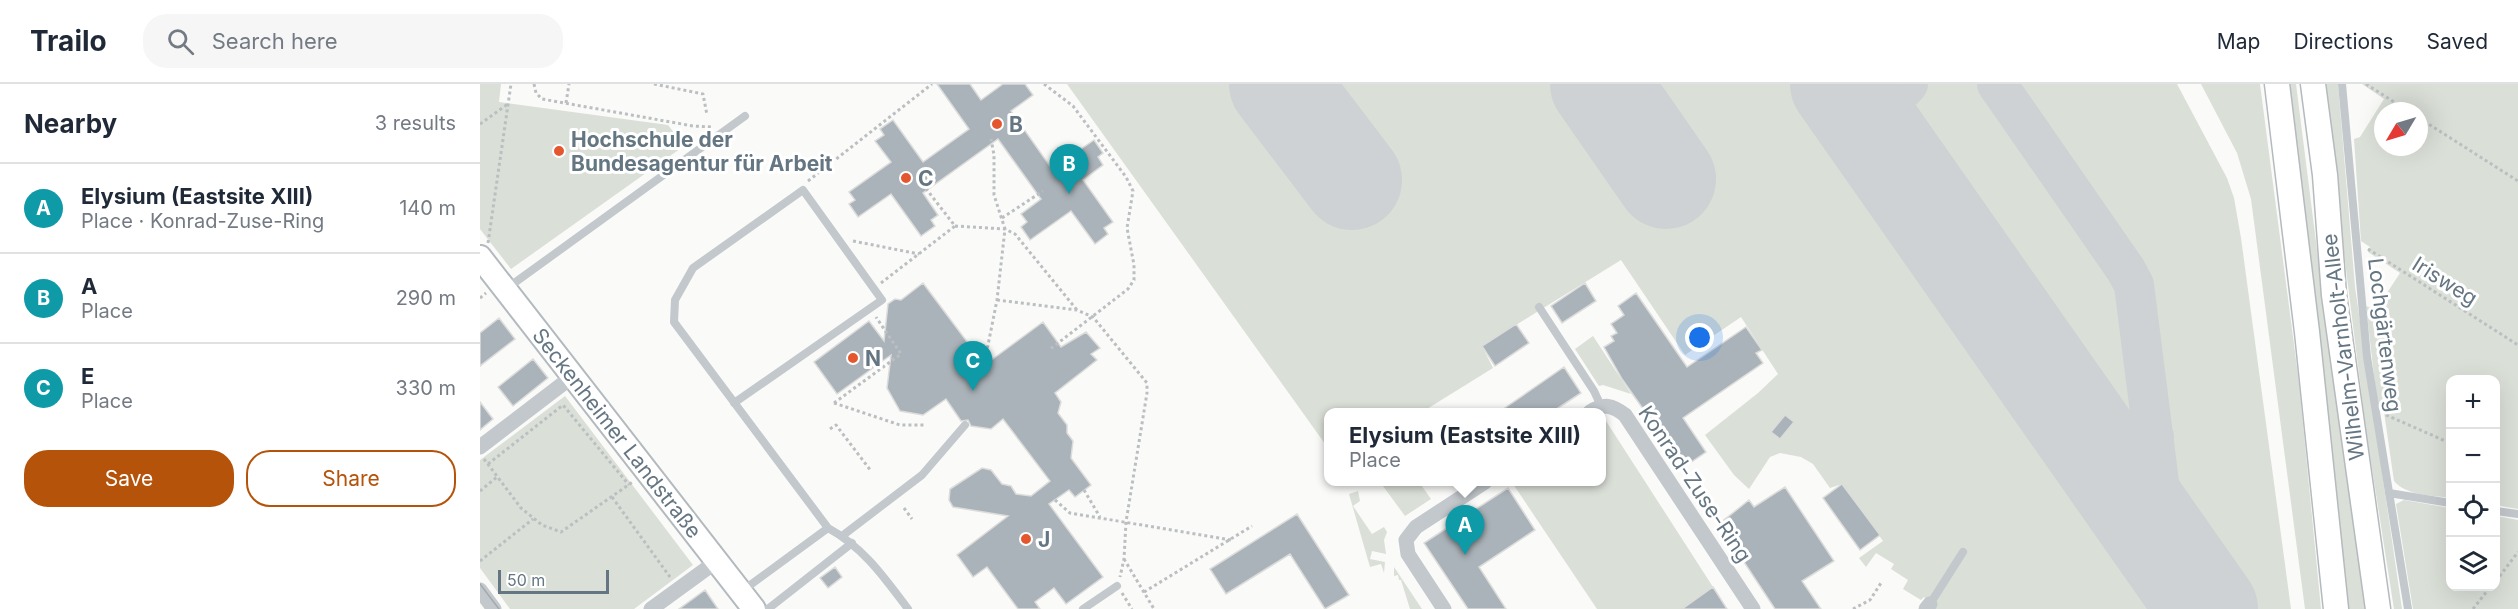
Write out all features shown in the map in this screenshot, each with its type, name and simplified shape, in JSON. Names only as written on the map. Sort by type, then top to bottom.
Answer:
[{"type":"main road","name":"Wilhelm-Varnholt-Allee","points":[[2277,84],[2337,609]]},
{"type":"main road","name":"Wilhelm-Varnholt-Allee","points":[[2313,84],[2323,158],[2334,295],[2378,609]]},
{"type":"main road","name":"Seckenheimer Landstraße","points":[[483,251],[505,290],[748,601]]},
{"type":"street","points":[[480,447],[573,376]]},
{"type":"street","name":"Konrad-Zuse-Ring","points":[[1602,408],[1614,406],[1625,415],[1753,609]]},
{"type":"street","points":[[1444,609],[1408,555],[1406,540],[1416,527],[1479,486]]},
{"type":"street","points":[[651,609],[717,561]]},
{"type":"street","points":[[480,590],[494,609]]},
{"type":"lane","name":"Lochgärtenweg","points":[[2342,84],[2367,357],[2408,609]]},
{"type":"lane","points":[[505,290],[745,116]]},
{"type":"lane","points":[[734,403],[882,300],[803,190],[693,268],[675,300],[674,322],[734,403],[828,528],[868,556],[908,609]]},
{"type":"lane","points":[[1539,306],[1594,391],[1596,408]]},
{"type":"lane","points":[[842,536],[922,475],[964,425]]},
{"type":"lane","points":[[2389,493],[2446,502]]},
{"type":"lane","points":[[2500,512],[2518,514]]},
{"type":"lane","points":[[748,601],[828,528]]},
{"type":"lane","points":[[768,609],[852,543]]},
{"type":"lane","points":[[1928,606],[1963,552]]},
{"type":"lane","points":[[1083,609],[1117,586]]},
{"type":"path","points":[[483,251],[489,241],[511,84]]},
{"type":"path","points":[[534,84],[536,93],[542,99],[693,126],[714,127]]},
{"type":"path","points":[[566,103],[569,84]]},
{"type":"path","points":[[654,84],[703,94],[707,115]]},
{"type":"path","points":[[680,84],[682,89]]},
{"type":"path","points":[[803,190],[805,184],[932,84]]},
{"type":"path","points":[[1044,84],[1073,106],[1126,177],[1133,191],[1127,228],[1134,265],[1134,280],[1128,289],[1049,350]]},
{"type":"path","points":[[2366,84],[2394,102]]},
{"type":"path","points":[[480,124],[508,104]]},
{"type":"path","points":[[2428,124],[2518,182]]},
{"type":"path","points":[[985,360],[997,300],[1005,229],[994,195],[992,139]]},
{"type":"path","points":[[924,186],[955,226]]},
{"type":"path","points":[[1002,218],[1043,191]]},
{"type":"path","points":[[925,425],[900,425],[834,403],[901,354],[876,318],[882,300],[879,285],[955,226],[1005,229],[1015,234],[1077,310]]},
{"type":"path","points":[[837,238],[919,254]]},
{"type":"path","name":"Irisweg","points":[[2356,242],[2518,345]]},
{"type":"path","points":[[997,300],[1077,310],[1093,317],[1147,383],[1126,522],[1125,559],[1117,586],[1132,609]]},
{"type":"path","points":[[488,464],[563,405],[629,485]]},
{"type":"path","points":[[2376,411],[2446,441]]},
{"type":"path","points":[[830,429],[836,425],[871,471]]},
{"type":"path","points":[[480,453],[521,508],[542,525],[561,532],[647,471]]},
{"type":"path","points":[[854,459],[858,456]]},
{"type":"path","points":[[480,490],[497,477]]},
{"type":"path","points":[[1084,490],[1100,518]]},
{"type":"path","points":[[612,497],[678,589]]},
{"type":"path","points":[[1055,500],[1070,513],[1231,540]]},
{"type":"path","points":[[904,508],[912,519]]},
{"type":"path","points":[[480,561],[534,519]]},
{"type":"path","points":[[1144,592],[1252,526]]},
{"type":"path","points":[[2500,576],[2518,552]]},
{"type":"path","points":[[1125,559],[1154,609]]},
{"type":"path","points":[[1853,609],[1870,600],[1881,583]]},
{"type":"path","points":[[2474,609],[2487,591]]},
{"type":"shaded area","name":"Hochschule der Bundesagentur für Arbeit","points":[[480,84],[501,84],[499,102],[668,125],[684,146],[511,269],[480,229]]},
{"type":"shaded area","points":[[1067,84],[1807,84],[2155,583],[2160,609],[1932,609],[1924,597],[1921,600],[1903,589],[1908,580],[1891,569],[1894,564],[1876,553],[1866,567],[1859,558],[1883,541],[1842,484],[1830,488],[1813,464],[1801,457],[1780,453],[1770,457],[1749,489],[1734,475],[1705,435],[1778,374],[1741,317],[1685,355],[1621,260],[1482,346],[1493,368],[1428,408],[1324,408],[1324,442]]},
{"type":"shaded area","points":[[1925,84],[1982,84],[2121,282],[2124,288],[2139,409],[2133,426],[2118,427],[2110,419],[1905,127]]},
{"type":"shaded area","points":[[2011,84],[2177,84],[2227,178],[2234,198],[2291,609],[2242,609],[2211,566],[2184,522],[2173,489],[2142,271]]},
{"type":"shaded area","points":[[2201,84],[2260,84],[2299,383],[2321,609],[2305,609],[2251,199],[2237,153]]},
{"type":"shaded area","points":[[2288,84],[2296,84],[2336,400],[2367,609],[2349,609],[2320,334]]},
{"type":"shaded area","points":[[2323,84],[2338,84],[2355,287],[2402,609],[2394,609],[2366,430]]},
{"type":"shaded area","points":[[2362,84],[2518,84],[2518,509],[2500,506],[2500,375],[2446,375],[2446,497],[2406,490],[2394,481],[2384,412],[2378,410],[2366,306],[2376,310],[2400,273],[2368,252],[2370,247],[2361,241],[2354,139],[2360,137],[2374,115],[2374,156],[2428,156],[2428,102],[2382,102],[2384,99]]},
{"type":"shaded area","points":[[1593,336],[1631,394],[1603,385],[1599,386],[1575,349]]},
{"type":"shaded area","points":[[565,396],[693,565],[634,609],[510,609],[480,568],[480,460]]},
{"type":"shaded area","points":[[1606,421],[1713,587],[1682,609],[1597,609],[1514,486],[1606,486]]},
{"type":"shaded area","points":[[1383,486],[1422,486],[1431,499],[1405,516]]},
{"type":"shaded area","points":[[1358,491],[1360,501],[1353,506],[1372,534],[1384,527],[1387,532],[1384,540],[1386,554],[1372,551],[1370,559],[1385,562],[1384,573],[1381,564],[1370,567],[1349,494]]},
{"type":"shaded area","points":[[2404,500],[2446,507],[2446,591],[2500,591],[2500,517],[2518,520],[2518,609],[2413,609],[2396,504]]},
{"type":"shaded area","points":[[1394,567],[1422,609],[1410,609],[1401,580],[1398,575],[1394,576]]},
{"type":"building","points":[[937,84],[970,84],[981,100],[1003,84],[1025,84],[1033,95],[1011,111],[1052,169],[1094,140],[1103,153],[1098,157],[1103,165],[1083,180],[1113,222],[1104,228],[1108,234],[1095,244],[1071,211],[1030,240],[1021,227],[1027,222],[1021,214],[1041,199],[998,139],[923,193],[938,215],[931,220],[935,226],[921,236],[891,194],[858,217],[849,204],[855,200],[849,192],[891,162],[875,141],[884,135],[880,129],[893,120],[923,162],[969,129]]},
{"type":"building","points":[[923,283],[980,359],[990,361],[1043,322],[1061,347],[1086,332],[1100,348],[1091,354],[1097,360],[1055,393],[1061,402],[1058,413],[1067,425],[1067,433],[1073,441],[1071,458],[1091,485],[1075,497],[1069,490],[1049,504],[1103,577],[1066,604],[1054,588],[1035,602],[1040,609],[1018,609],[987,567],[973,577],[957,555],[1008,516],[953,507],[949,500],[950,489],[982,468],[991,470],[1002,484],[1011,486],[1016,494],[1031,496],[1050,481],[1003,419],[991,429],[971,426],[968,420],[961,421],[946,399],[923,415],[900,411],[887,388],[891,355],[837,394],[814,362],[869,321],[884,341],[888,304],[895,299],[901,300]]},
{"type":"building","points":[[1585,283],[1596,301],[1562,323],[1551,306]]},
{"type":"building","points":[[1636,293],[1687,367],[1746,327],[1762,350],[1756,353],[1763,363],[1683,418],[1706,452],[1684,467],[1622,379],[1604,347],[1614,341],[1611,336],[1617,333],[1611,324],[1624,315],[1618,306]]},
{"type":"building","points":[[499,318],[515,339],[480,366],[480,333]]},
{"type":"building","points":[[1516,324],[1529,343],[1495,366],[1482,346]]},
{"type":"building","points":[[533,359],[548,378],[513,406],[498,387]]},
{"type":"building","points":[[1564,367],[1581,393],[1558,408],[1505,408]]},
{"type":"building","points":[[480,402],[493,419],[480,430]]},
{"type":"building","points":[[1785,415],[1794,422],[1780,439],[1771,432]]},
{"type":"building","points":[[1842,484],[1880,535],[1860,550],[1823,498]]},
{"type":"building","points":[[1785,487],[1834,561],[1802,581],[1821,609],[1775,609],[1719,524],[1749,500],[1754,507]]},
{"type":"building","points":[[1508,488],[1535,530],[1479,567],[1506,609],[1468,609],[1424,543]]},
{"type":"building","points":[[1297,514],[1349,595],[1325,609],[1290,554],[1226,594],[1210,569]]},
{"type":"building","points":[[835,567],[842,577],[828,588],[820,578]]},
{"type":"building","points":[[1713,587],[1727,609],[1682,609]]},
{"type":"building","points":[[705,590],[718,609],[679,609]]},
{"type":"taxiway","points":[[1843,84],[1859,96],[1876,100],[1893,96],[1908,84]]},
{"type":"taxiway","points":[[1997,84],[2126,270],[2134,285],[2175,609]]},
{"type":"taxiway","points":[[2092,444],[2109,459],[2127,464],[2135,463],[2143,458],[2154,437]]},
{"type":"runway","points":[[1279,84],[1352,180]]},
{"type":"runway","points":[[1600,84],[1666,179]]},
{"type":"runway","points":[[1840,84],[2208,609]]},
{"type":"tram line","points":[[480,584],[499,609]]},
{"type":"place","name":"B","points":[[997,124]]},
{"type":"place","name":"Hochschule der Bundesagentur für Arbeit","points":[[559,151]]},
{"type":"place","name":"C","points":[[906,178]]},
{"type":"place","name":"A","points":[[1069,194]]},
{"type":"place","name":"N","points":[[853,358]]},
{"type":"place","name":"E","points":[[973,391]]},
{"type":"place","name":"J","points":[[1026,539]]},
{"type":"place","name":"Elysium (Eastsite XIII)","points":[[1465,555]]}]
